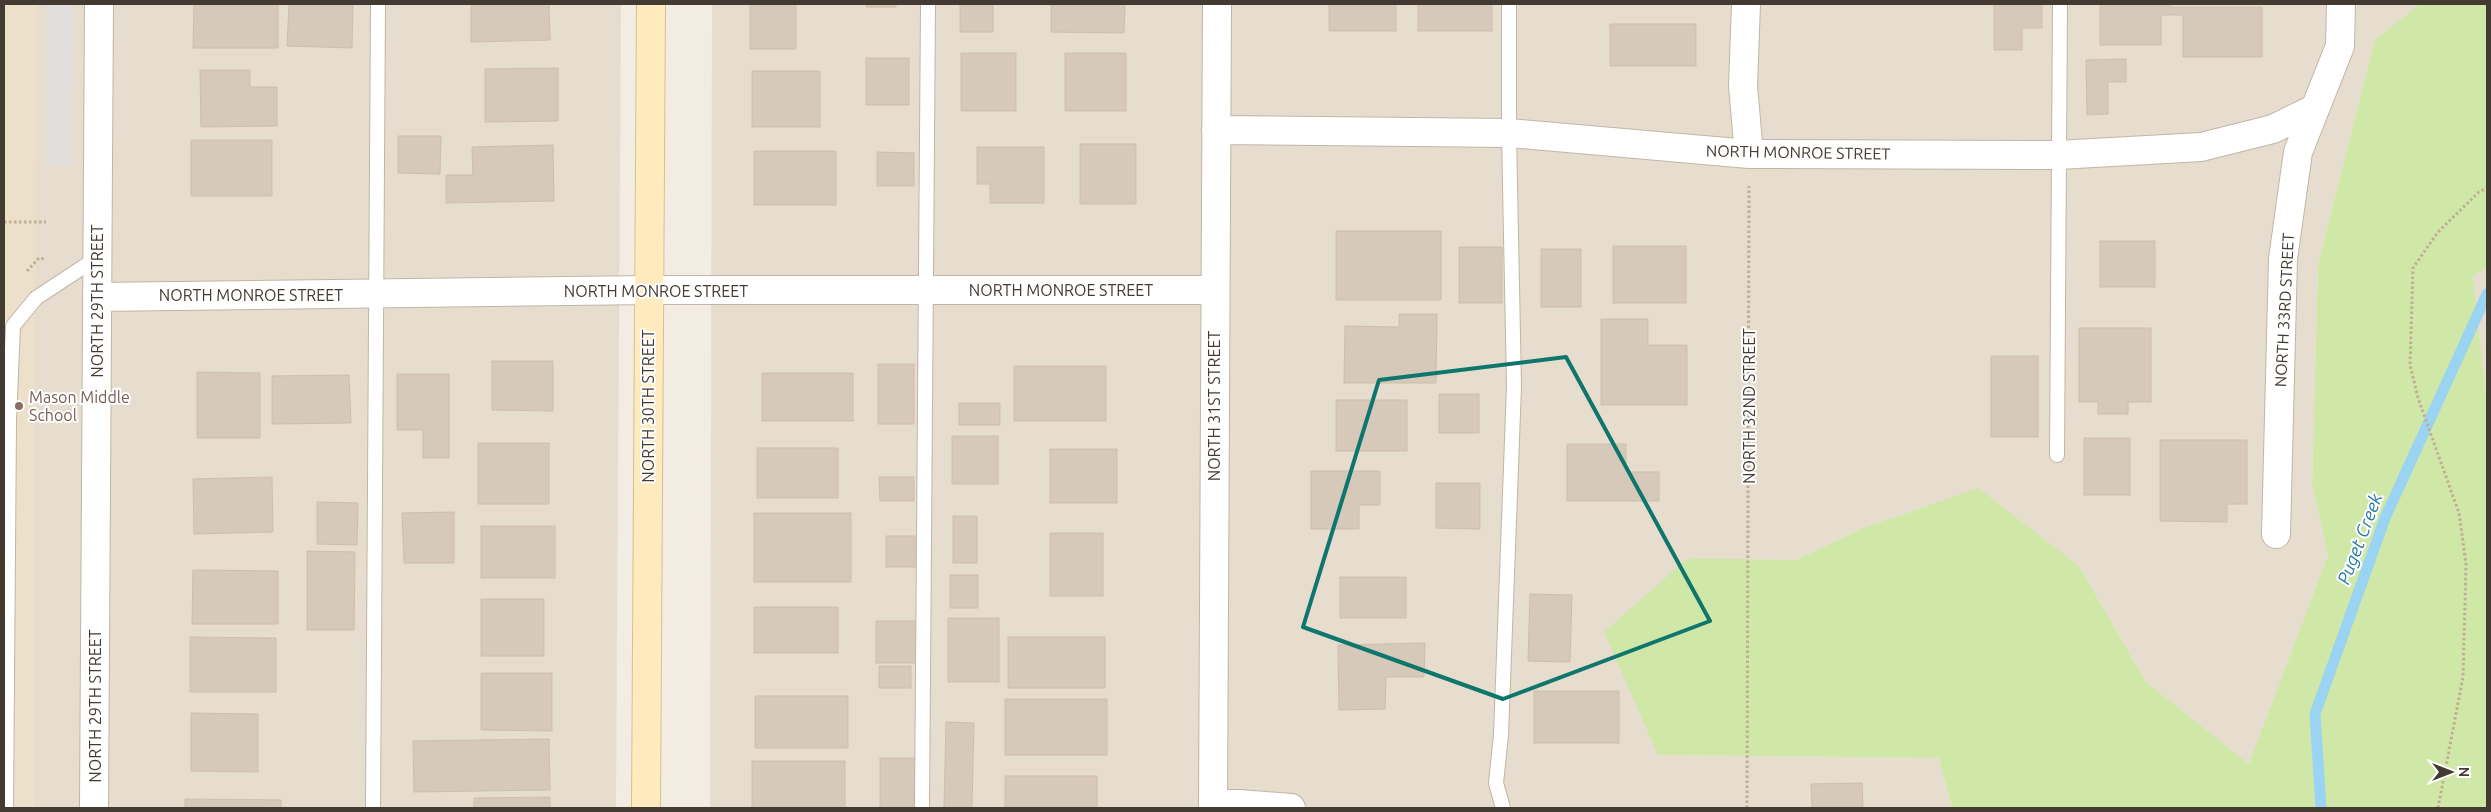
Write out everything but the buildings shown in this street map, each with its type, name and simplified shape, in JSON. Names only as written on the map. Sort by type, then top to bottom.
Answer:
[{"type":"main road","name":"NORTH 30TH STREET","points":[[646,808],[651,4]]},
{"type":"street","name":"NORTH 29TH STREET","points":[[94,808],[99,4]]},
{"type":"street","name":"NORTH 31ST STREET","points":[[1213,805],[1214,290],[1217,4]]},
{"type":"street","points":[[1746,4],[1743,86],[1749,154]]},
{"type":"street","name":"NORTH 33RD STREET","points":[[2276,534],[2283,259],[2298,152],[2340,46],[2341,4]]},
{"type":"street","name":"NORTH MONROE STREET","points":[[1216,130],[1509,133],[1749,154],[2058,155],[2201,147],[2273,129],[2314,109]]},
{"type":"street","name":"NORTH MONROE STREET","points":[[97,297],[377,295],[649,290],[1214,290]]},
{"type":"street","points":[[1213,805],[1291,808]]},
{"type":"lane","points":[[373,808],[378,4]]},
{"type":"lane","points":[[922,808],[928,4]]},
{"type":"lane","points":[[1503,808],[1496,783],[1502,734],[1514,386],[1509,133],[1510,4]]},
{"type":"lane","points":[[2057,455],[2060,4]]},
{"type":"lane","points":[[6,808],[9,421],[13,326],[36,298],[97,258]]},
{"type":"path","name":"NORTH 32ND STREET","points":[[1747,808],[1749,154]]},
{"type":"path","points":[[2438,808],[2463,677],[2466,564],[2459,513],[2418,398],[2410,365],[2413,268],[2438,232],[2479,192],[2487,188]]},
{"type":"path","points":[[4,222],[46,222]]},
{"type":"highlighted area","points":[[1566,357],[1710,621],[1503,699],[1303,627],[1379,380]]},
{"type":"shaded area","points":[[4,4],[621,4],[616,808],[4,808]]},
{"type":"shaded area","name":"Mason Middle School","points":[[4,4],[36,4],[34,808],[4,808]]},
{"type":"shaded area","points":[[46,4],[72,4],[71,166],[46,166]]},
{"type":"shaded area","points":[[712,4],[2420,4],[2375,39],[2318,264],[2312,484],[2328,555],[2249,765],[2146,682],[2079,566],[1861,529],[1796,560],[1688,558],[1658,755],[1939,758],[1952,808],[710,808]]},
{"type":"shaded area","points":[[2487,268],[2487,403],[2473,276]]},
{"type":"green space","points":[[2420,4],[2487,4],[2487,268],[2473,276],[2487,403],[2487,808],[1952,808],[1939,758],[1658,755],[1604,632],[1688,558],[1796,560],[1861,529],[1978,488],[2079,566],[2146,682],[2249,764],[2328,555],[2312,484],[2318,264],[2375,39]]},
{"type":"waterway","name":"Puget Creek","points":[[2321,808],[2315,714],[2385,518],[2487,294]]},
{"type":"place","name":"Mason Middle School","points":[[19,406]]}]
